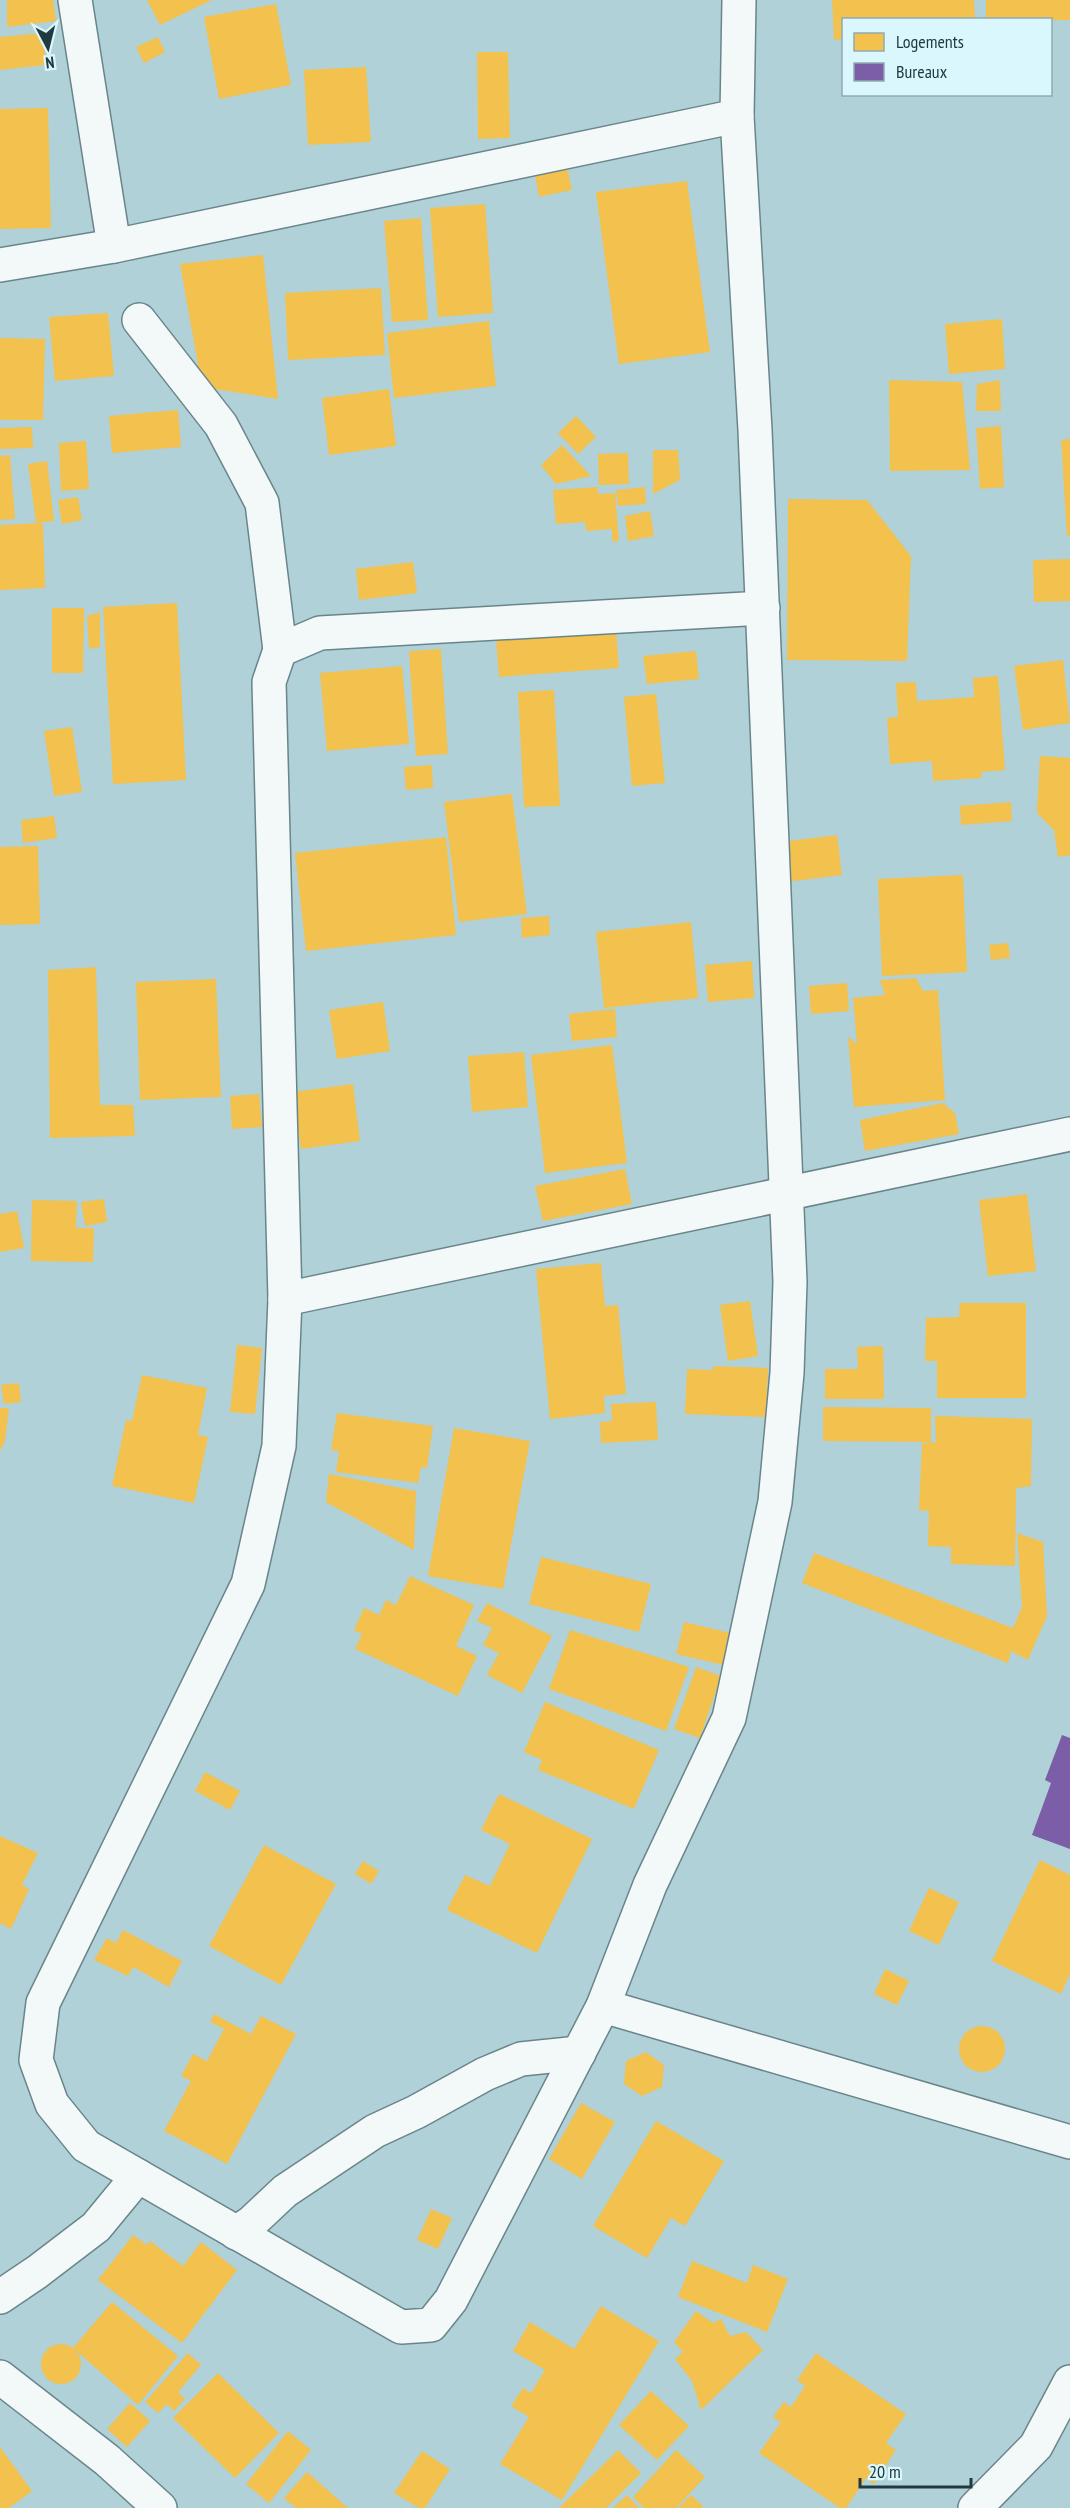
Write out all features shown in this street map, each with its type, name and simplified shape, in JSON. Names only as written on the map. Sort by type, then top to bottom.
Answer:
[{"type":"street","points":[[75,0],[114,246]]},
{"type":"street","points":[[139,320],[221,424],[262,503],[280,650],[269,682],[285,1299],[279,1446],[248,1584],[43,2003],[36,2060],[52,2104],[86,2146],[401,2327],[431,2325],[451,2300],[603,2006],[650,1885],[729,1718],[775,1502],[788,1373],[790,1282],[755,419],[736,116],[739,0]]},
{"type":"street","points":[[0,265],[114,246],[736,116]]},
{"type":"street","points":[[280,650],[320,633],[763,609]]},
{"type":"street","points":[[285,1299],[1070,1134]]},
{"type":"street","points":[[603,2006],[1070,2142]]},
{"type":"street","points":[[236,2233],[252,2222],[285,2191],[375,2131],[416,2112],[485,2074],[521,2059],[579,2053]]},
{"type":"street","points":[[0,2297],[38,2272],[96,2227],[138,2176]]},
{"type":"street","points":[[0,2378],[108,2460],[160,2508]]},
{"type":"street","points":[[975,2508],[1036,2446],[1070,2382]]},
{"type":"building: Logements","points":[[7,0],[53,0],[56,21],[7,27]]},
{"type":"building: Logements","points":[[147,0],[212,0],[160,25]]},
{"type":"building: Logements","points":[[832,0],[974,0],[975,18],[842,18],[842,39],[834,40]]},
{"type":"building: Logements","points":[[986,0],[1070,0],[1070,20],[986,18]]},
{"type":"building: Logements","points":[[276,4],[291,85],[219,99],[204,17]]},
{"type":"building: Logements","points":[[43,33],[46,65],[0,70],[0,37]]},
{"type":"building: Logements","points":[[158,37],[165,52],[144,63],[136,47]]},
{"type":"building: Logements","points":[[477,52],[508,52],[510,138],[478,139]]},
{"type":"building: Logements","points":[[366,67],[371,142],[308,145],[304,70]]},
{"type":"building: Logements","points":[[48,108],[51,228],[0,229],[0,109]]},
{"type":"building: Logements","points":[[566,163],[572,190],[539,197],[534,169]]},
{"type":"building: Logements","points":[[687,181],[710,352],[619,364],[596,192]]},
{"type":"building: Logements","points":[[485,204],[493,313],[438,317],[430,208]]},
{"type":"building: Logements","points":[[421,218],[428,320],[392,322],[384,221]]},
{"type":"building: Logements","points":[[263,255],[278,399],[202,387],[180,264]]},
{"type":"building: Logements","points":[[381,288],[385,355],[288,360],[285,293]]},
{"type":"building: Logements","points":[[108,313],[114,376],[55,381],[49,317]]},
{"type":"building: Logements","points":[[1002,319],[1005,369],[949,374],[945,324]]},
{"type":"building: Logements","points":[[489,321],[496,386],[394,398],[387,333]]},
{"type":"building: Logements","points":[[0,338],[45,339],[43,420],[0,420]]},
{"type":"building: Logements","points":[[889,380],[962,382],[970,470],[890,471]]},
{"type":"building: Logements","points":[[1000,380],[1001,411],[976,411],[977,384]]},
{"type":"building: Logements","points":[[389,389],[396,446],[329,455],[322,398]]},
{"type":"building: Logements","points":[[178,410],[181,447],[112,453],[109,416]]},
{"type":"building: Logements","points":[[576,416],[596,437],[578,454],[558,433]]},
{"type":"building: Logements","points":[[1001,426],[1004,487],[980,489],[976,428]]},
{"type":"building: Logements","points":[[32,427],[33,448],[0,449],[0,428]]},
{"type":"building: Logements","points":[[1070,439],[1070,536],[1067,536],[1061,440]]},
{"type":"building: Logements","points":[[86,441],[89,489],[61,491],[59,443]]},
{"type":"building: Logements","points":[[562,445],[591,476],[556,484],[541,465]]},
{"type":"building: Logements","points":[[653,450],[678,450],[680,480],[653,494]]},
{"type":"building: Logements","points":[[628,453],[629,484],[599,485],[598,454]]},
{"type":"building: Logements","points":[[10,455],[15,519],[0,520],[0,456]]},
{"type":"building: Logements","points":[[47,461],[54,521],[36,523],[28,464]]},
{"type":"building: Logements","points":[[598,487],[598,494],[615,493],[619,541],[612,541],[612,529],[586,531],[585,522],[556,524],[553,490]]},
{"type":"building: Logements","points":[[645,487],[646,504],[618,506],[616,490]]},
{"type":"building: Logements","points":[[78,497],[82,520],[62,524],[58,500]]},
{"type":"building: Logements","points":[[788,499],[867,500],[911,556],[907,661],[787,660]]},
{"type":"building: Logements","points":[[650,511],[654,536],[628,541],[625,516]]},
{"type":"building: Logements","points":[[43,523],[45,588],[0,590],[0,525]]},
{"type":"building: Logements","points":[[1070,559],[1070,601],[1034,602],[1033,560]]},
{"type":"building: Logements","points":[[413,562],[417,593],[359,600],[356,569]]},
{"type":"building: Logements","points":[[177,603],[186,780],[113,784],[103,607]]},
{"type":"building: Logements","points":[[52,608],[84,608],[83,673],[52,673]]},
{"type":"building: Logements","points":[[100,612],[100,647],[89,649],[87,616]]},
{"type":"building: Logements","points":[[616,630],[619,668],[499,677],[496,639]]},
{"type":"building: Logements","points":[[441,649],[448,754],[416,756],[409,651]]},
{"type":"building: Logements","points":[[696,651],[699,679],[647,684],[643,656]]},
{"type":"building: Logements","points":[[1063,660],[1070,723],[1023,730],[1014,666]]},
{"type":"building: Logements","points":[[402,666],[409,744],[327,751],[320,673]]},
{"type":"building: Logements","points":[[998,676],[1005,770],[981,772],[982,778],[933,781],[932,761],[890,764],[887,718],[898,717],[896,683],[916,682],[917,701],[974,697],[973,678]]},
{"type":"building: Logements","points":[[554,690],[560,806],[524,807],[518,692]]},
{"type":"building: Logements","points":[[656,694],[665,783],[632,786],[624,697]]},
{"type":"building: Logements","points":[[72,727],[82,792],[54,796],[44,731]]},
{"type":"building: Logements","points":[[1040,756],[1070,758],[1070,855],[1058,857],[1054,830],[1037,813]]},
{"type":"building: Logements","points":[[432,765],[433,788],[406,790],[404,767]]},
{"type":"building: Logements","points":[[512,794],[527,914],[459,922],[444,802]]},
{"type":"building: Logements","points":[[1011,802],[1012,821],[961,825],[960,806]]},
{"type":"building: Logements","points":[[54,816],[57,838],[23,843],[21,820]]},
{"type":"building: Logements","points":[[837,835],[842,875],[786,882],[781,842]]},
{"type":"building: Logements","points":[[446,837],[456,935],[306,951],[295,853]]},
{"type":"building: Logements","points":[[38,846],[40,924],[0,925],[0,847]]},
{"type":"building: Logements","points":[[963,875],[967,972],[882,976],[878,879]]},
{"type":"building: Logements","points":[[549,916],[550,935],[522,938],[521,918]]},
{"type":"building: Logements","points":[[691,922],[698,998],[604,1008],[596,932]]},
{"type":"building: Logements","points":[[1008,943],[1010,958],[991,960],[989,945]]},
{"type":"building: Logements","points":[[752,961],[754,998],[708,1002],[705,965]]},
{"type":"building: Logements","points":[[96,967],[100,1105],[133,1105],[135,1136],[50,1138],[48,970]]},
{"type":"building: Logements","points":[[916,978],[923,991],[938,990],[945,1100],[854,1107],[848,1037],[857,1044],[853,998],[885,995],[880,980]]},
{"type":"building: Logements","points":[[216,979],[221,1097],[140,1100],[136,982]]},
{"type":"building: Logements","points":[[847,983],[849,1011],[811,1014],[809,986]]},
{"type":"building: Logements","points":[[383,1002],[390,1051],[337,1059],[329,1010]]},
{"type":"building: Logements","points":[[615,1009],[617,1037],[572,1041],[569,1014]]},
{"type":"building: Logements","points":[[612,1045],[627,1163],[545,1173],[531,1055]]},
{"type":"building: Logements","points":[[524,1052],[528,1107],[472,1112],[468,1056]]},
{"type":"building: Logements","points":[[353,1084],[360,1141],[301,1149],[293,1092]]},
{"type":"building: Logements","points":[[259,1094],[262,1127],[232,1129],[230,1096]]},
{"type":"building: Logements","points":[[943,1103],[955,1113],[959,1134],[865,1151],[860,1120]]},
{"type":"building: Logements","points":[[625,1169],[632,1204],[543,1221],[535,1186]]},
{"type":"building: Logements","points":[[1027,1194],[1036,1271],[988,1276],[979,1200]]},
{"type":"building: Logements","points":[[104,1199],[107,1222],[85,1226],[81,1202]]},
{"type":"building: Logements","points":[[32,1200],[77,1201],[76,1228],[94,1228],[93,1262],[31,1261]]},
{"type":"building: Logements","points":[[17,1211],[24,1248],[0,1252],[0,1214]]},
{"type":"building: Logements","points":[[601,1263],[605,1306],[618,1305],[626,1394],[604,1396],[605,1413],[550,1419],[536,1269]]},
{"type":"building: Logements","points":[[750,1301],[758,1356],[728,1361],[720,1305]]},
{"type":"building: Logements","points":[[960,1303],[1026,1303],[1026,1398],[937,1398],[937,1361],[925,1361],[926,1318],[959,1317]]},
{"type":"building: Logements","points":[[237,1345],[262,1348],[255,1414],[230,1412]]},
{"type":"building: Logements","points":[[883,1346],[884,1399],[825,1399],[825,1369],[858,1369],[857,1347]]},
{"type":"building: Logements","points":[[713,1366],[768,1368],[766,1417],[685,1414],[687,1369],[713,1370]]},
{"type":"building: Logements","points":[[142,1375],[207,1388],[198,1435],[208,1437],[194,1503],[112,1486],[126,1420],[132,1421]]},
{"type":"building: Logements","points":[[19,1383],[21,1402],[4,1404],[1,1385]]},
{"type":"building: Logements","points":[[656,1402],[658,1440],[601,1443],[600,1422],[612,1421],[611,1404]]},
{"type":"building: Logements","points":[[823,1407],[931,1408],[931,1442],[823,1441]]},
{"type":"building: Logements","points":[[0,1408],[9,1408],[5,1441],[0,1451]]},
{"type":"building: Logements","points":[[337,1413],[433,1426],[427,1468],[421,1467],[418,1483],[336,1472],[339,1451],[331,1450]]},
{"type":"building: Logements","points":[[935,1416],[1032,1419],[1031,1486],[1016,1488],[1015,1566],[951,1564],[951,1547],[928,1546],[929,1511],[919,1510],[922,1443],[936,1442]]},
{"type":"building: Logements","points":[[454,1428],[530,1441],[503,1589],[428,1576]]},
{"type":"building: Logements","points":[[329,1474],[416,1491],[414,1550],[326,1502]]},
{"type":"building: Logements","points":[[1017,1533],[1043,1542],[1047,1616],[1028,1660],[1011,1651],[1008,1663],[802,1583],[814,1553],[1013,1628],[1022,1607]]},
{"type":"building: Logements","points":[[541,1557],[651,1584],[639,1632],[529,1604]]},
{"type":"building: Logements","points":[[410,1576],[474,1605],[456,1646],[477,1656],[458,1696],[355,1649],[362,1634],[354,1630],[364,1608],[379,1615],[386,1600],[396,1605]]},
{"type":"building: Logements","points":[[487,1603],[552,1636],[522,1693],[487,1675],[499,1653],[483,1645],[492,1628],[477,1621]]},
{"type":"building: Logements","points":[[684,1622],[735,1634],[728,1666],[676,1654]]},
{"type":"building: Logements","points":[[570,1630],[689,1667],[666,1731],[549,1689]]},
{"type":"building: Logements","points":[[696,1667],[721,1676],[700,1738],[674,1729]]},
{"type":"building: Logements","points":[[545,1702],[659,1750],[634,1809],[538,1770],[542,1760],[524,1752]]},
{"type":"building: Logements","points":[[205,1772],[240,1791],[230,1810],[195,1791]]},
{"type":"building: Logements","points":[[499,1794],[592,1839],[537,1953],[447,1910],[465,1875],[490,1886],[510,1844],[481,1830]]},
{"type":"building: Logements","points":[[0,1836],[38,1853],[22,1885],[29,1889],[11,1929],[0,1923]]},
{"type":"building: Logements","points":[[264,1845],[336,1884],[281,1985],[209,1946]]},
{"type":"building: Logements","points":[[1040,1860],[1070,1875],[1070,1974],[1061,1994],[992,1961]]},
{"type":"building: Logements","points":[[363,1861],[379,1871],[371,1884],[355,1874]]},
{"type":"building: Logements","points":[[929,1888],[959,1902],[939,1945],[909,1931]]},
{"type":"building: Logements","points":[[123,1930],[182,1961],[169,1987],[133,1967],[128,1976],[94,1960],[107,1938],[116,1943]]},
{"type":"building: Logements","points":[[885,1969],[909,1981],[897,2005],[874,1994]]},
{"type":"building: Logements","points":[[214,2014],[251,2034],[261,2016],[296,2034],[227,2164],[164,2131],[191,2081],[181,2076],[193,2054],[207,2061],[224,2029],[210,2022]]},
{"type":"building: Logements","points":[[982,2026],[998,2033],[1005,2049],[998,2065],[982,2072],[966,2065],[959,2049],[966,2033]]},
{"type":"building: Logements","points":[[646,2052],[664,2065],[662,2087],[642,2096],[624,2084],[626,2061]]},
{"type":"building: Logements","points":[[581,2103],[615,2122],[582,2179],[549,2159]]},
{"type":"building: Logements","points":[[656,2121],[724,2161],[685,2226],[671,2218],[647,2258],[593,2226]]},
{"type":"building: Logements","points":[[431,2209],[452,2218],[438,2249],[417,2240]]},
{"type":"building: Logements","points":[[133,2235],[147,2245],[150,2241],[183,2266],[201,2242],[237,2270],[182,2343],[98,2280]]},
{"type":"building: Logements","points":[[692,2261],[747,2283],[753,2265],[788,2279],[767,2332],[678,2297]]},
{"type":"building: Logements","points":[[112,2302],[178,2356],[138,2405],[73,2348]]},
{"type":"building: Logements","points":[[601,2306],[659,2341],[562,2500],[500,2464],[529,2417],[511,2406],[523,2388],[531,2393],[545,2370],[513,2351],[530,2322],[574,2349]]},
{"type":"building: Logements","points":[[696,2311],[713,2323],[721,2319],[730,2336],[746,2332],[763,2350],[701,2410],[692,2381],[675,2359],[683,2352],[674,2342]]},
{"type":"building: Logements","points":[[61,2344],[75,2350],[81,2364],[75,2378],[61,2384],[47,2378],[41,2364],[47,2350]]},
{"type":"building: Logements","points":[[188,2353],[201,2365],[178,2392],[185,2399],[174,2411],[167,2404],[158,2413],[145,2402]]},
{"type":"building: Logements","points":[[816,2353],[906,2414],[886,2443],[896,2450],[874,2484],[866,2478],[846,2508],[840,2508],[759,2453],[781,2422],[773,2417],[784,2402],[791,2407],[805,2386],[797,2380]]},
{"type":"building: Logements","points":[[218,2373],[279,2433],[235,2478],[173,2418]]},
{"type":"building: Logements","points":[[651,2391],[689,2426],[657,2460],[619,2425]]},
{"type":"building: Logements","points":[[130,2403],[150,2421],[127,2447],[107,2429]]},
{"type":"building: Logements","points":[[288,2431],[311,2450],[269,2503],[246,2484]]},
{"type":"building: Logements","points":[[0,2447],[32,2491],[9,2508],[0,2508]]},
{"type":"building: Logements","points":[[618,2450],[641,2473],[606,2508],[559,2508]]},
{"type":"building: Logements","points":[[676,2450],[705,2477],[676,2508],[644,2508],[633,2497]]},
{"type":"building: Logements","points":[[422,2451],[450,2469],[425,2508],[419,2508],[394,2493]]},
{"type":"building: Logements","points":[[307,2472],[348,2508],[296,2508],[284,2498]]},
{"type":"building: Logements","points":[[627,2495],[639,2508],[613,2508]]},
{"type":"building: Logements","points":[[691,2495],[703,2506],[702,2508],[678,2508]]},
{"type":"building: Bureaux","points":[[1062,1735],[1070,1738],[1070,1849],[1032,1835],[1051,1783],[1045,1780]]}]
